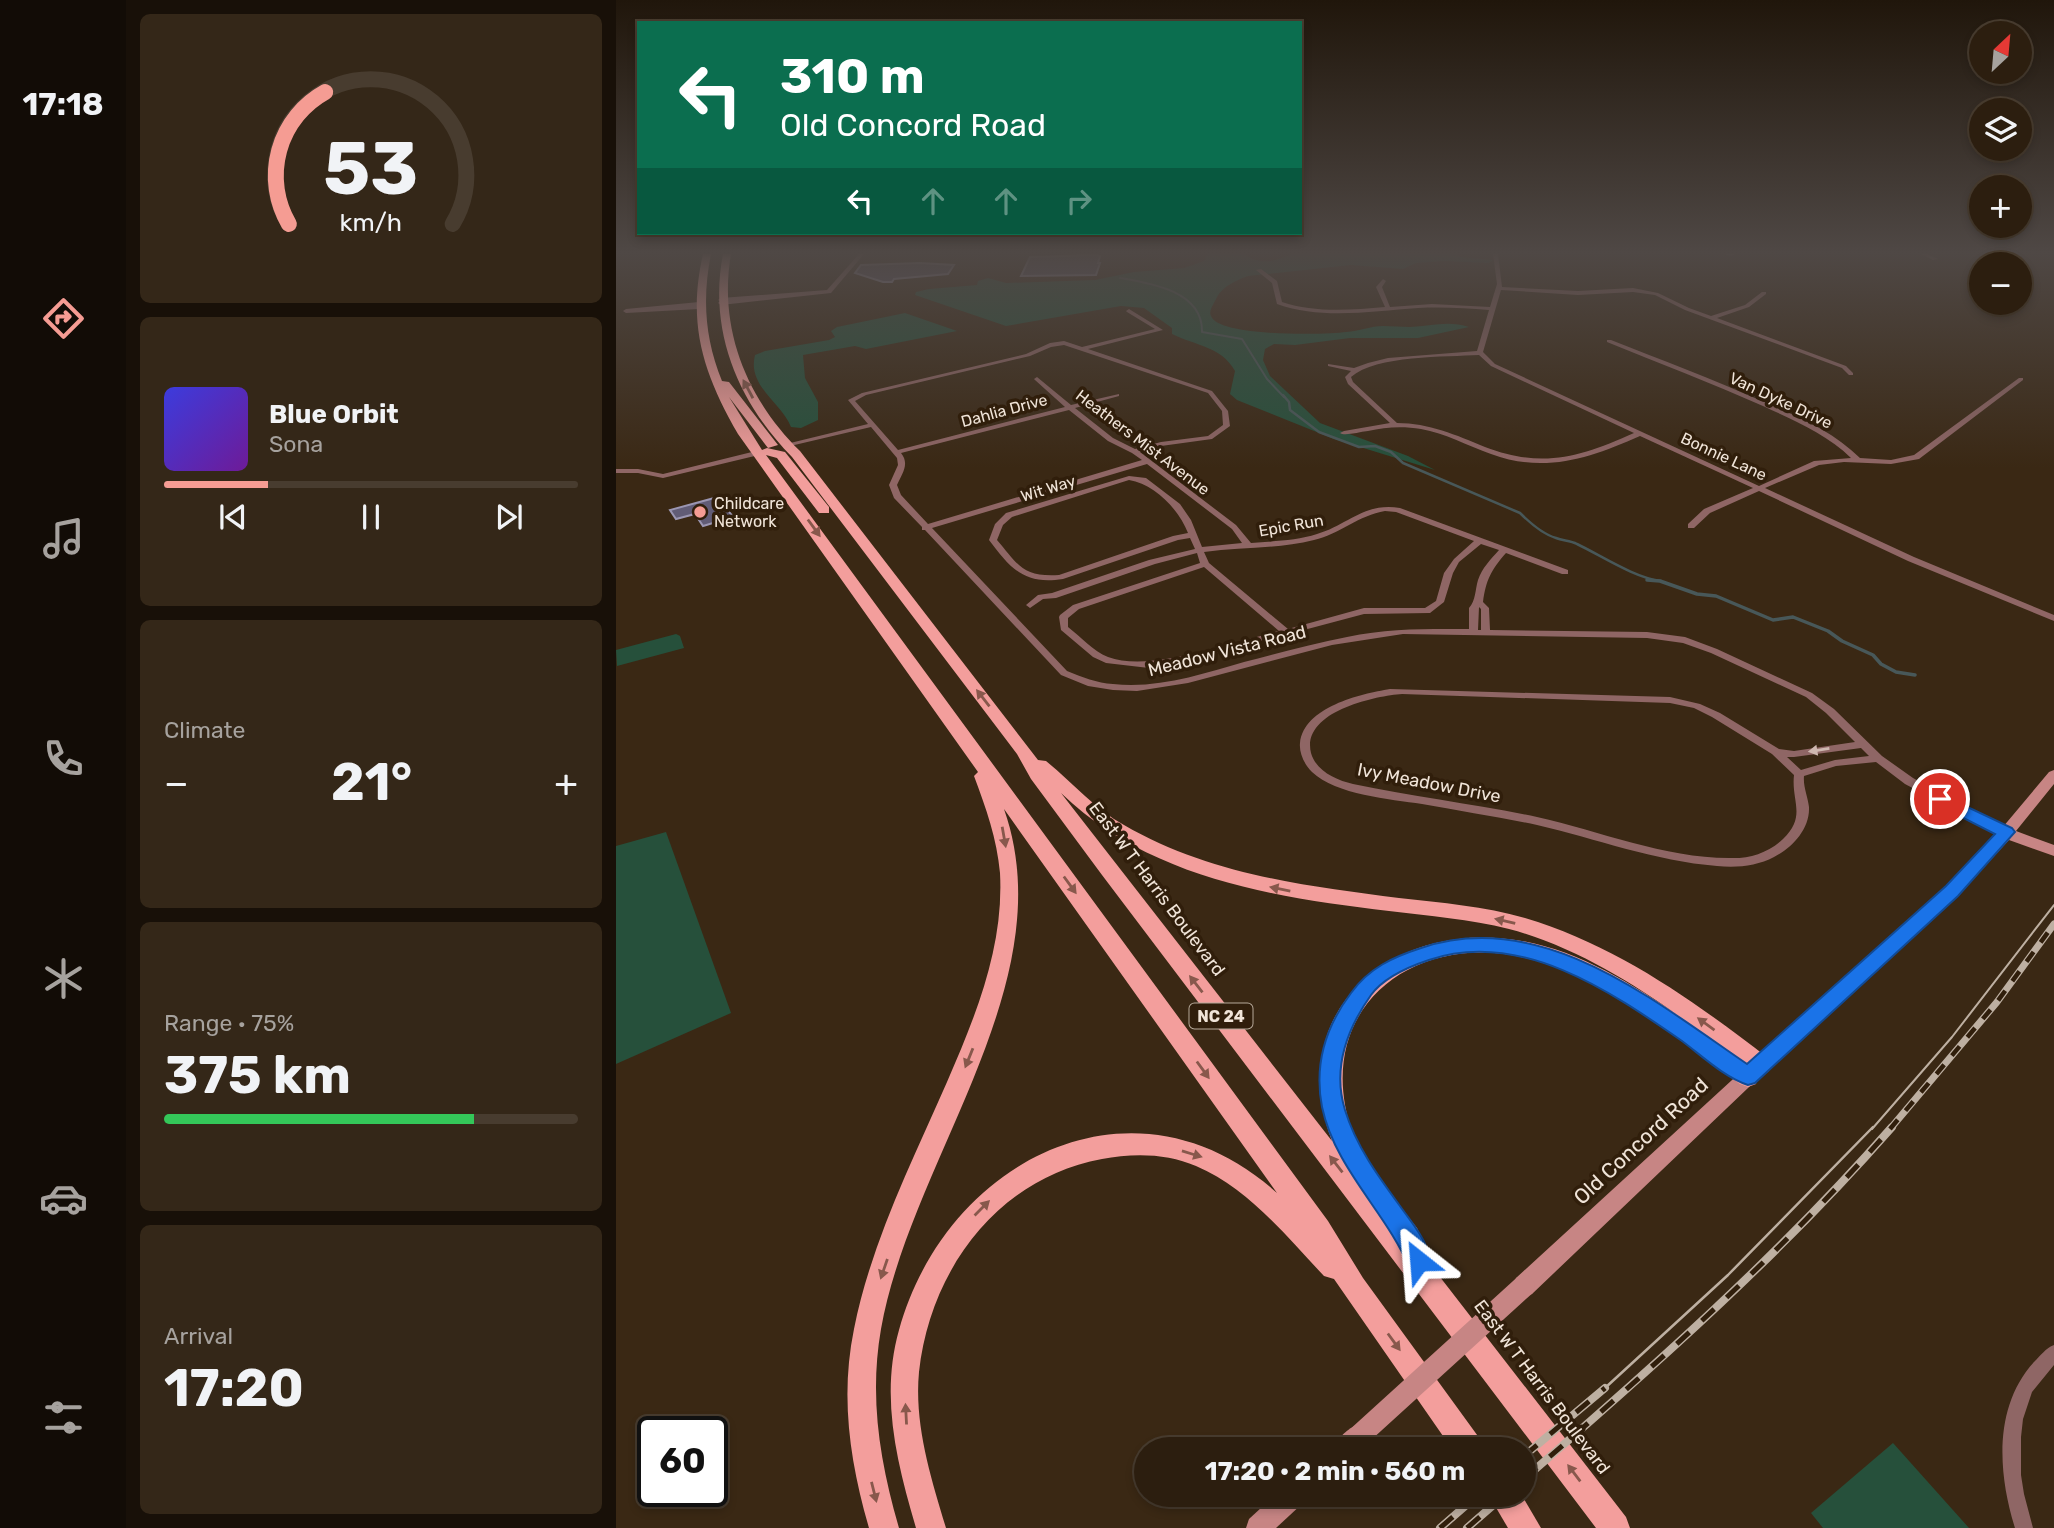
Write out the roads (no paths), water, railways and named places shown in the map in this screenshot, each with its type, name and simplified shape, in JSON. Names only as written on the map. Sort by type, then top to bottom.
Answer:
[{"type":"main road","name":"NC 24","points":[[700,325],[712,372],[734,418],[1319,1230],[1354,1287],[1461,1437]]},
{"type":"main road","points":[[718,325],[719,331],[729,340]]},
{"type":"main road","name":"East W T Harris Boulevard","points":[[726,325],[749,391],[786,446],[796,454],[1025,752],[1037,775],[1131,900],[1615,1528]]},
{"type":"main road","points":[[712,372],[727,386],[770,444],[786,446]]},
{"type":"main road","points":[[760,452],[780,455],[822,509],[857,534]]},
{"type":"main road","points":[[884,1528],[863,1446],[860,1402],[862,1364],[870,1321],[897,1234],[998,980],[1008,923],[1010,890],[1004,833],[1000,815],[973,750]]},
{"type":"main road","points":[[1025,752],[1114,828],[1154,850],[1221,875],[1272,888],[1484,917],[1547,933],[1590,951],[1699,1018],[1754,1071]]},
{"type":"main road","points":[[1423,1276],[1414,1246],[1350,1150],[1333,1107],[1330,1087],[1333,1048],[1346,1015],[1367,985],[1391,967],[1428,951],[1462,945],[1501,945],[1547,955],[1622,991],[1754,1071]]},
{"type":"main road","points":[[931,1528],[905,1420],[905,1374],[916,1313],[928,1282],[958,1235],[990,1200],[1034,1170],[1083,1151],[1124,1145],[1160,1146],[1209,1159],[1252,1185],[1354,1287]]},
{"type":"main road","points":[[1512,1507],[1526,1528]]},
{"type":"street","points":[[1084,348],[1160,330],[1152,325]]},
{"type":"street","points":[[1331,365],[1353,370],[1376,362],[1480,353],[1487,325]]},
{"type":"street","points":[[1733,325],[1844,367],[1852,374]]},
{"type":"street","name":"Van Dyke Drive","points":[[1609,341],[1796,419],[1843,444],[1858,461]]},
{"type":"street","points":[[898,452],[851,400],[867,393],[1028,355],[1054,344],[1068,343],[1210,392],[1225,411],[1227,426],[1210,438],[1161,444],[1135,451]]},
{"type":"street","name":"Bonnie Lane","points":[[1480,353],[1493,365],[1919,563],[2054,618]]},
{"type":"street","points":[[1353,370],[1348,377],[1350,383],[1394,424]]},
{"type":"street","name":"Heathers Mist Avenue","points":[[1037,379],[1093,426],[1124,447],[1135,451],[1234,528],[1249,546]]},
{"type":"street","points":[[1691,526],[1707,511],[1816,463],[1891,462],[1916,457],[2021,379]]},
{"type":"street","name":"Dahlia Drive","points":[[898,452],[1117,395]]},
{"type":"street","points":[[1344,433],[1394,424],[1434,430],[1506,457],[1537,462],[1563,460],[1642,433]]},
{"type":"street","points":[[786,446],[872,425]]},
{"type":"street","points":[[616,471],[638,471],[663,476],[760,452]]},
{"type":"street","name":"Meadow Vista Road","points":[[898,452],[903,461],[895,475],[893,491],[1064,673],[1083,683],[1130,689],[1164,686],[1364,634],[1404,631],[1647,635],[1685,640],[1809,695],[1830,711],[1878,758],[1909,781],[2006,832]]},
{"type":"street","points":[[925,528],[1148,461]]},
{"type":"street","points":[[1537,462],[1538,475]]},
{"type":"street","name":"Wit Way","points":[[1192,535],[1059,577],[1043,579],[1027,576],[993,540],[999,524],[1019,510],[1129,478],[1143,480],[1177,506],[1187,520],[1192,535],[1197,551],[1205,564],[1285,631]]},
{"type":"street","name":"Epic Run","points":[[1009,613],[1040,604],[1053,596],[1197,551],[1326,535],[1368,510],[1380,508],[1397,510],[1565,572]]},
{"type":"street","points":[[1205,564],[1076,607],[1063,617],[1064,628],[1096,655],[1109,661],[1149,665],[1180,660],[1364,611],[1431,609],[1440,602],[1445,575],[1453,564],[1480,541]]},
{"type":"street","points":[[1474,632],[1479,583],[1486,570],[1504,550]]},
{"type":"street","points":[[1111,559],[1138,586]]},
{"type":"street","points":[[1476,608],[1485,608],[1486,632]]},
{"type":"street","name":"Ivy Meadow Drive","points":[[1402,691],[1652,699],[1687,703],[1716,715],[1776,752],[1798,774],[1797,784],[1804,806],[1799,827],[1793,837],[1771,853],[1755,860],[1716,862],[1635,847],[1536,821],[1350,787],[1320,774],[1311,765],[1304,743],[1312,723],[1328,713],[1375,694],[1402,691]]},
{"type":"street","points":[[1776,752],[1794,754],[1863,744]]},
{"type":"street","points":[[1798,774],[1835,763],[1878,758]]},
{"type":"street","name":"Old Concord Road","points":[[1358,1437],[1945,898],[2054,775]]},
{"type":"street","points":[[2006,832],[2054,851]]},
{"type":"street","points":[[2024,1528],[2017,1507],[2012,1472],[2013,1433],[2019,1402],[2027,1384],[2054,1353]]},
{"type":"street","points":[[1258,1528],[1280,1507]]},
{"type":"waterway","points":[[1201,325],[1202,332],[1242,339],[1267,379],[1284,397]]},
{"type":"waterway","points":[[1283,395],[1289,402],[1290,410],[1319,432],[1359,447],[1375,446],[1391,452],[1403,463],[1520,513],[1536,528],[1551,536],[1574,543],[1630,571],[1661,581]]},
{"type":"waterway","points":[[1647,580],[1660,581],[1697,594],[1716,596],[1773,620],[1793,617],[1828,631],[1842,641],[1873,655],[1881,664],[1896,672],[1915,675]]},
{"type":"tram line","points":[[1872,1129],[1952,1037],[2054,905]]},
{"type":"tram line","points":[[1605,1388],[1728,1275],[1873,1127]]},
{"type":"railway","points":[[1890,1129],[1997,1002],[2054,924]]},
{"type":"railway","points":[[1536,1468],[1667,1353],[1760,1265],[1892,1127]]},
{"type":"railway","points":[[1536,1446],[1605,1388]]},
{"type":"railway","points":[[1440,1528],[1464,1507]]},
{"type":"railway","points":[[1467,1528],[1491,1507]]},
{"type":"place","name":"Childcare Network","points":[[700,512]]}]
